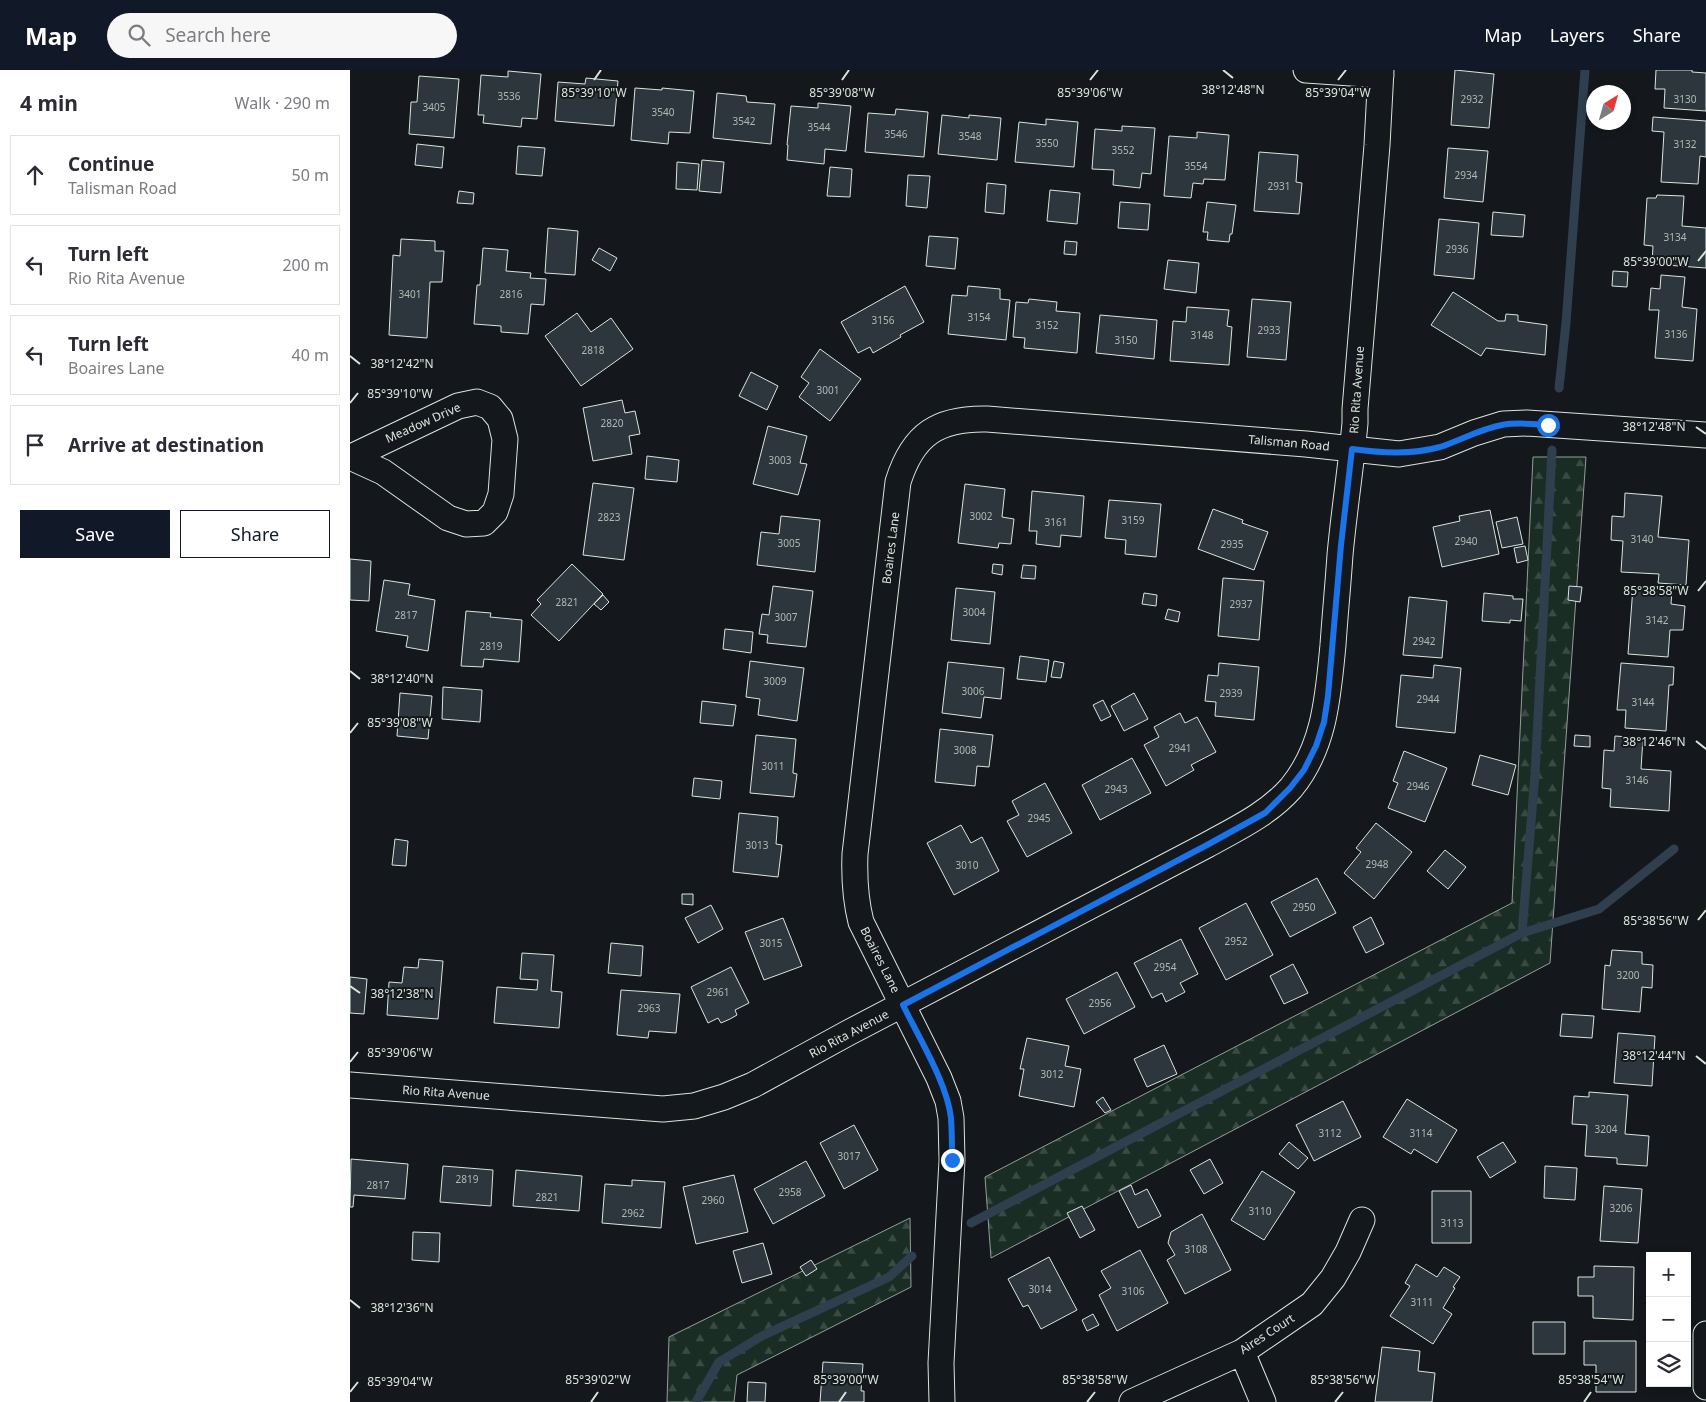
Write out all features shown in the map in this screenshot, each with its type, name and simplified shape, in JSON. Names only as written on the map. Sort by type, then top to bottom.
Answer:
[{"type":"street","points":[[1306,70],[1381,72]]},
{"type":"street","name":"Rio Rita Avenue","points":[[350,1085],[663,1110],[694,1106],[724,1097],[753,1084],[1265,813],[1290,788],[1304,770],[1316,746],[1324,722],[1352,449],[1377,145],[1381,72]]},
{"type":"street","name":"Meadow Drive","points":[[477,402],[490,407],[500,420],[505,439],[501,494],[495,512],[484,523],[466,524],[448,518],[383,472],[351,457],[458,406],[477,402]]},
{"type":"street","name":"Talisman Road","points":[[931,431],[945,423],[965,418],[987,418],[1399,454],[1440,447],[1503,424],[1527,423],[1706,435]]},
{"type":"street","name":"Boaires Lane","points":[[931,431],[910,453],[898,482],[856,854],[855,898],[861,922],[939,1078],[948,1101],[951,1118],[952,1160],[941,1363],[942,1402]]},
{"type":"street","name":"Aires Court","points":[[1132,1402],[1242,1352],[1312,1304],[1333,1278],[1348,1252],[1362,1220]]},
{"type":"street","points":[[1706,1334],[1706,1387]]},
{"type":"street","points":[[1242,1352],[1263,1402]]},
{"type":"green space","points":[[1533,457],[1586,457],[1550,963],[991,1258],[985,1177],[1512,903]]},
{"type":"green space","points":[[910,1218],[911,1287],[737,1375],[734,1402],[667,1402],[669,1337]]},
{"type":"building","points":[[1455,70],[1494,74],[1489,128],[1451,125]]},
{"type":"building","points":[[1656,70],[1692,70],[1692,72],[1706,73],[1706,111],[1664,108],[1665,89],[1655,89]]},
{"type":"building","points":[[508,71],[541,74],[537,119],[522,118],[521,127],[483,123],[484,115],[478,115],[481,75],[508,77]]},
{"type":"building","points":[[419,76],[459,79],[454,138],[409,134],[411,102],[417,102]]},
{"type":"building","points":[[586,78],[618,81],[614,126],[555,121],[558,82],[585,84]]},
{"type":"building","points":[[635,88],[694,91],[690,133],[669,132],[668,144],[631,140]]},
{"type":"building","points":[[717,93],[746,96],[747,102],[775,104],[771,144],[713,138]]},
{"type":"building","points":[[818,103],[851,106],[846,151],[825,149],[824,164],[787,160],[791,106],[818,108]]},
{"type":"building","points":[[896,109],[928,112],[924,157],[865,152],[868,113],[895,115]]},
{"type":"building","points":[[942,115],[969,118],[969,115],[1001,118],[997,160],[938,154]]},
{"type":"building","points":[[1653,117],[1706,121],[1706,157],[1700,156],[1698,184],[1661,182],[1664,132],[1652,131]]},
{"type":"building","points":[[1046,119],[1078,122],[1074,167],[1015,162],[1019,122],[1046,125]]},
{"type":"building","points":[[1122,126],[1155,128],[1151,174],[1142,173],[1140,188],[1113,185],[1114,170],[1092,169],[1095,129],[1122,131]]},
{"type":"building","points":[[1197,132],[1229,135],[1225,180],[1204,179],[1203,184],[1193,183],[1191,198],[1164,196],[1169,136],[1197,138]]},
{"type":"building","points":[[417,144],[444,147],[442,168],[415,165]]},
{"type":"building","points":[[518,146],[545,148],[542,176],[516,174]]},
{"type":"building","points":[[1448,148],[1488,151],[1483,202],[1444,198]]},
{"type":"building","points":[[1259,152],[1298,155],[1296,182],[1302,183],[1299,214],[1254,211]]},
{"type":"building","points":[[702,160],[724,162],[721,193],[699,191]]},
{"type":"building","points":[[677,162],[699,164],[697,190],[676,189]]},
{"type":"building","points":[[830,167],[852,169],[850,197],[827,196]]},
{"type":"building","points":[[908,175],[930,176],[927,208],[906,206]]},
{"type":"building","points":[[987,183],[1006,185],[1004,214],[985,212]]},
{"type":"building","points":[[1050,190],[1080,193],[1077,224],[1047,221]]},
{"type":"building","points":[[459,191],[474,193],[473,204],[457,203]]},
{"type":"building","points":[[1657,195],[1684,196],[1682,226],[1706,228],[1706,268],[1652,264],[1653,246],[1644,245],[1647,198],[1656,198]]},
{"type":"building","points":[[1120,202],[1150,204],[1148,230],[1118,228]]},
{"type":"building","points":[[1207,202],[1236,205],[1229,242],[1207,240],[1208,232],[1203,232]]},
{"type":"building","points":[[1493,212],[1525,215],[1523,237],[1491,235]]},
{"type":"building","points":[[1439,219],[1479,223],[1474,279],[1434,275]]},
{"type":"building","points":[[548,228],[578,231],[575,275],[545,273]]},
{"type":"building","points":[[929,236],[958,238],[955,269],[926,266]]},
{"type":"building","points":[[401,239],[435,241],[435,251],[444,251],[442,282],[430,282],[427,338],[389,335],[393,255],[400,256]]},
{"type":"building","points":[[1065,241],[1077,242],[1076,255],[1064,254]]},
{"type":"building","points":[[483,248],[508,250],[506,271],[531,273],[530,278],[546,279],[544,305],[531,304],[528,334],[501,332],[501,326],[474,324],[477,285],[480,285]]},
{"type":"building","points":[[599,248],[617,258],[610,271],[592,260]]},
{"type":"building","points":[[1168,260],[1199,263],[1196,293],[1164,289]]},
{"type":"building","points":[[1613,271],[1628,272],[1627,287],[1612,286]]},
{"type":"building","points":[[1661,275],[1685,277],[1682,307],[1697,309],[1693,361],[1655,358],[1659,310],[1649,310],[1651,288],[1660,289]]},
{"type":"building","points":[[905,286],[924,322],[873,353],[870,347],[858,353],[841,322]]},
{"type":"building","points":[[968,286],[1000,289],[1000,299],[1010,300],[1006,340],[948,334],[952,295],[967,296]]},
{"type":"building","points":[[1453,292],[1498,321],[1505,321],[1506,314],[1518,315],[1518,321],[1547,325],[1545,355],[1486,348],[1481,356],[1431,325]]},
{"type":"building","points":[[1029,299],[1057,302],[1056,311],[1080,313],[1077,353],[1024,348],[1025,338],[1013,337],[1016,302],[1028,303]]},
{"type":"building","points":[[1252,299],[1291,302],[1286,360],[1247,357]]},
{"type":"building","points":[[1187,307],[1229,310],[1227,326],[1232,327],[1229,365],[1170,361],[1173,321],[1186,322]]},
{"type":"building","points":[[577,313],[591,332],[611,318],[633,349],[581,386],[545,336]]},
{"type":"building","points":[[1100,315],[1157,320],[1154,359],[1096,353]]},
{"type":"building","points":[[820,349],[861,379],[830,421],[799,397],[809,383],[801,377]]},
{"type":"building","points":[[751,372],[778,386],[767,410],[739,396]]},
{"type":"building","points":[[622,400],[625,413],[635,411],[640,434],[629,436],[632,454],[593,461],[583,408]]},
{"type":"building","points":[[768,426],[807,436],[800,463],[807,464],[798,495],[753,484]]},
{"type":"building","points":[[647,456],[679,460],[677,482],[645,479]]},
{"type":"building","points":[[593,483],[634,488],[624,560],[583,555]]},
{"type":"building","points":[[965,484],[1005,489],[1002,517],[1014,519],[1011,544],[999,543],[998,548],[958,543]]},
{"type":"building","points":[[1032,491],[1084,496],[1081,537],[1061,535],[1060,547],[1036,544],[1037,531],[1029,531]]},
{"type":"building","points":[[1625,493],[1662,496],[1658,537],[1689,540],[1686,585],[1658,583],[1659,574],[1621,572],[1623,541],[1611,540],[1612,516],[1624,517]]},
{"type":"building","points":[[1109,500],[1161,504],[1156,557],[1125,554],[1126,540],[1105,538]]},
{"type":"building","points":[[1213,509],[1243,520],[1242,523],[1268,532],[1254,570],[1198,549]]},
{"type":"building","points":[[1490,510],[1499,554],[1442,567],[1433,527],[1460,521],[1459,516]]},
{"type":"building","points":[[781,516],[820,520],[815,572],[757,565],[761,532],[779,534]]},
{"type":"building","points":[[1517,517],[1523,544],[1502,548],[1496,522]]},
{"type":"building","points":[[1525,546],[1528,560],[1517,563],[1514,548]]},
{"type":"building","points":[[350,559],[371,561],[369,601],[350,600]]},
{"type":"building","points":[[572,564],[603,594],[559,641],[531,615],[541,604],[537,600]]},
{"type":"building","points":[[993,564],[1003,565],[1002,575],[992,573]]},
{"type":"building","points":[[1023,565],[1036,566],[1035,579],[1021,578]]},
{"type":"building","points":[[1223,578],[1264,581],[1259,640],[1218,636]]},
{"type":"building","points":[[384,580],[410,584],[408,595],[435,600],[428,651],[406,647],[408,636],[376,631]]},
{"type":"building","points":[[773,586],[813,591],[806,647],[767,643],[768,635],[759,634],[762,614],[769,615]]},
{"type":"building","points":[[1569,586],[1582,587],[1580,602],[1568,600]]},
{"type":"building","points":[[1633,587],[1672,590],[1671,604],[1685,606],[1683,630],[1670,630],[1668,657],[1628,654]]},
{"type":"building","points":[[956,588],[995,592],[990,644],[951,640]]},
{"type":"building","points":[[1144,593],[1157,595],[1156,606],[1142,604]]},
{"type":"building","points":[[1484,593],[1513,596],[1513,599],[1523,599],[1521,621],[1510,620],[1510,623],[1482,621]]},
{"type":"building","points":[[603,595],[609,602],[601,610],[594,604]]},
{"type":"building","points":[[1409,597],[1447,601],[1442,658],[1403,655]]},
{"type":"building","points":[[1168,609],[1180,612],[1178,622],[1165,619]]},
{"type":"building","points":[[466,611],[491,613],[490,617],[522,620],[519,662],[484,659],[483,667],[461,666]]},
{"type":"building","points":[[725,629],[753,632],[751,653],[723,649]]},
{"type":"building","points":[[1020,656],[1049,660],[1046,682],[1017,679]]},
{"type":"building","points":[[750,661],[804,668],[797,721],[758,715],[760,699],[746,697]]},
{"type":"building","points":[[1054,661],[1064,663],[1061,678],[1051,677]]},
{"type":"building","points":[[948,662],[1004,668],[1001,699],[984,697],[981,718],[942,713]]},
{"type":"building","points":[[1219,663],[1259,667],[1254,720],[1215,716],[1216,702],[1205,701],[1208,675],[1218,676]]},
{"type":"building","points":[[1621,663],[1674,667],[1673,685],[1669,685],[1666,731],[1625,728],[1626,710],[1617,710]]},
{"type":"building","points":[[1434,665],[1461,668],[1455,733],[1396,727],[1401,675],[1433,678]]},
{"type":"building","points":[[443,687],[482,690],[480,722],[442,719]]},
{"type":"building","points":[[400,693],[432,696],[428,739],[397,736]]},
{"type":"building","points":[[1134,693],[1148,719],[1124,731],[1111,706]]},
{"type":"building","points":[[1103,700],[1111,716],[1101,721],[1093,705]]},
{"type":"building","points":[[702,701],[736,705],[733,726],[700,723]]},
{"type":"building","points":[[1180,713],[1185,723],[1197,717],[1216,752],[1191,765],[1194,770],[1166,786],[1144,745],[1159,737],[1154,727]]},
{"type":"building","points":[[940,729],[993,735],[989,767],[977,766],[975,786],[935,782]]},
{"type":"building","points":[[756,735],[796,739],[793,773],[797,774],[794,797],[750,793]]},
{"type":"building","points":[[1575,735],[1590,736],[1590,747],[1574,746]]},
{"type":"building","points":[[1615,736],[1643,738],[1641,769],[1671,771],[1669,811],[1610,807],[1611,789],[1602,788],[1604,750],[1614,751]]},
{"type":"building","points":[[1404,751],[1447,768],[1425,822],[1388,808],[1398,783],[1393,781]]},
{"type":"building","points":[[1480,755],[1516,765],[1508,795],[1472,785]]},
{"type":"building","points":[[1132,758],[1151,793],[1100,820],[1082,785]]},
{"type":"building","points":[[694,778],[722,781],[720,799],[692,796]]},
{"type":"building","points":[[1045,783],[1072,833],[1027,857],[1007,821],[1019,815],[1012,801]]},
{"type":"building","points":[[739,813],[778,817],[776,844],[782,845],[778,877],[733,872]]},
{"type":"building","points":[[1376,823],[1412,852],[1374,899],[1344,873],[1361,852],[1356,848]]},
{"type":"building","points":[[961,825],[971,843],[982,837],[999,871],[954,895],[927,843]]},
{"type":"building","points":[[395,839],[408,841],[406,866],[392,865]]},
{"type":"building","points":[[1445,850],[1466,867],[1448,889],[1427,871]]},
{"type":"building","points":[[1317,878],[1336,913],[1290,937],[1271,902]]},
{"type":"building","points":[[682,894],[693,894],[693,905],[682,904]]},
{"type":"building","points":[[1246,903],[1273,955],[1226,980],[1199,928]]},
{"type":"building","points":[[711,905],[723,929],[698,943],[685,918]]},
{"type":"building","points":[[1371,917],[1384,944],[1366,953],[1353,927]]},
{"type":"building","points":[[783,918],[802,966],[764,980],[745,932]]},
{"type":"building","points":[[1181,939],[1198,974],[1180,983],[1185,992],[1166,1002],[1162,993],[1152,998],[1134,963]]},
{"type":"building","points":[[611,943],[643,946],[641,976],[608,973]]},
{"type":"building","points":[[1612,950],[1642,952],[1642,964],[1653,965],[1652,988],[1642,987],[1640,1012],[1602,1009],[1605,965],[1610,966]]},
{"type":"building","points":[[522,953],[554,955],[551,991],[562,992],[559,1028],[494,1023],[497,987],[537,990],[538,980],[520,979]]},
{"type":"building","points":[[419,959],[443,961],[438,1019],[387,1015],[389,982],[402,983],[404,967],[418,968]]},
{"type":"building","points":[[1293,964],[1308,993],[1284,1004],[1270,976]]},
{"type":"building","points":[[731,967],[749,1003],[735,1010],[737,1015],[730,1019],[721,1023],[718,1018],[708,1023],[691,987]]},
{"type":"building","points":[[1117,972],[1135,1007],[1084,1034],[1066,999]]},
{"type":"building","points":[[350,977],[367,979],[364,1014],[350,1013]]},
{"type":"building","points":[[621,990],[680,994],[676,1033],[649,1031],[648,1038],[617,1035]]},
{"type":"building","points":[[1562,1014],[1594,1016],[1592,1038],[1560,1036]]},
{"type":"building","points":[[1618,1033],[1655,1036],[1652,1086],[1614,1083]]},
{"type":"building","points":[[1027,1038],[1069,1046],[1065,1066],[1081,1069],[1074,1107],[1019,1096],[1024,1069],[1020,1069]]},
{"type":"building","points":[[1164,1045],[1177,1074],[1147,1087],[1134,1059]]},
{"type":"building","points":[[1589,1092],[1628,1095],[1625,1134],[1649,1136],[1647,1166],[1617,1164],[1617,1158],[1585,1156],[1587,1125],[1572,1124],[1574,1096],[1589,1097]]},
{"type":"building","points":[[1103,1097],[1111,1110],[1105,1113],[1096,1102]]},
{"type":"building","points":[[1407,1099],[1457,1130],[1437,1163],[1414,1149],[1411,1154],[1383,1137]]},
{"type":"building","points":[[1343,1101],[1361,1137],[1314,1161],[1296,1125]]},
{"type":"building","points":[[854,1125],[878,1170],[844,1189],[820,1143]]},
{"type":"building","points":[[1289,1142],[1308,1158],[1298,1169],[1279,1154]]},
{"type":"building","points":[[1503,1142],[1516,1162],[1490,1178],[1477,1157]]},
{"type":"building","points":[[351,1159],[408,1164],[405,1199],[354,1195],[353,1207],[350,1207]]},
{"type":"building","points":[[1210,1159],[1223,1183],[1204,1194],[1190,1170]]},
{"type":"building","points":[[806,1161],[825,1196],[773,1224],[754,1189]]},
{"type":"building","points":[[443,1166],[493,1170],[491,1206],[440,1202]]},
{"type":"building","points":[[1545,1166],[1577,1168],[1575,1200],[1544,1198]]},
{"type":"building","points":[[516,1170],[582,1176],[579,1211],[513,1206]]},
{"type":"building","points":[[1262,1171],[1295,1192],[1264,1240],[1231,1220]]},
{"type":"building","points":[[734,1175],[748,1232],[696,1244],[683,1187]]},
{"type":"building","points":[[632,1180],[665,1182],[661,1228],[602,1223],[605,1184],[632,1186]]},
{"type":"building","points":[[1131,1185],[1135,1195],[1147,1189],[1161,1216],[1138,1228],[1119,1191]]},
{"type":"building","points":[[1604,1186],[1642,1189],[1638,1243],[1600,1241]]},
{"type":"building","points":[[1432,1191],[1471,1191],[1471,1243],[1432,1243]]},
{"type":"building","points":[[1082,1206],[1095,1230],[1080,1238],[1067,1213]]},
{"type":"building","points":[[1202,1214],[1231,1270],[1185,1294],[1167,1260],[1175,1255],[1168,1243],[1171,1232]]},
{"type":"building","points":[[413,1232],[440,1233],[439,1262],[412,1260]]},
{"type":"building","points":[[763,1243],[772,1274],[742,1283],[733,1251]]},
{"type":"building","points":[[1140,1250],[1168,1303],[1117,1331],[1099,1295],[1111,1288],[1101,1271]]},
{"type":"building","points":[[1049,1257],[1077,1310],[1041,1329],[1028,1305],[1023,1307],[1008,1279]]},
{"type":"building","points":[[811,1260],[817,1269],[806,1276],[800,1267]]},
{"type":"building","points":[[1416,1264],[1437,1277],[1444,1267],[1460,1277],[1443,1308],[1452,1314],[1433,1344],[1390,1316],[1410,1286],[1405,1283]]},
{"type":"building","points":[[1594,1266],[1634,1267],[1633,1320],[1593,1318],[1593,1296],[1578,1296],[1578,1277],[1594,1277]]},
{"type":"building","points":[[1093,1314],[1099,1325],[1087,1331],[1082,1320]]},
{"type":"building","points":[[1533,1322],[1565,1322],[1565,1354],[1533,1354]]},
{"type":"building","points":[[1584,1341],[1636,1341],[1636,1392],[1596,1392],[1596,1365],[1584,1365]]},
{"type":"building","points":[[1382,1347],[1420,1351],[1418,1371],[1435,1373],[1432,1402],[1375,1402]]},
{"type":"building","points":[[823,1362],[863,1364],[861,1391],[864,1391],[864,1402],[820,1402]]},
{"type":"building","points":[[748,1382],[766,1383],[765,1402],[747,1402]]},
{"type":"waterway","points":[[1559,388],[1566,323],[1585,70]]},
{"type":"waterway","points":[[971,1223],[1522,933],[1535,774],[1552,450]]},
{"type":"waterway","points":[[1522,933],[1599,909],[1674,849]]},
{"type":"waterway","points":[[696,1402],[719,1362],[762,1336],[889,1277],[912,1256]]},
{"type":"route","points":[[952,1160],[951,1118],[948,1101],[939,1078],[903,1005],[1265,813],[1290,788],[1304,770],[1316,746],[1324,722],[1352,449],[1399,454],[1440,447],[1503,424],[1527,423],[1548,425]]}]
